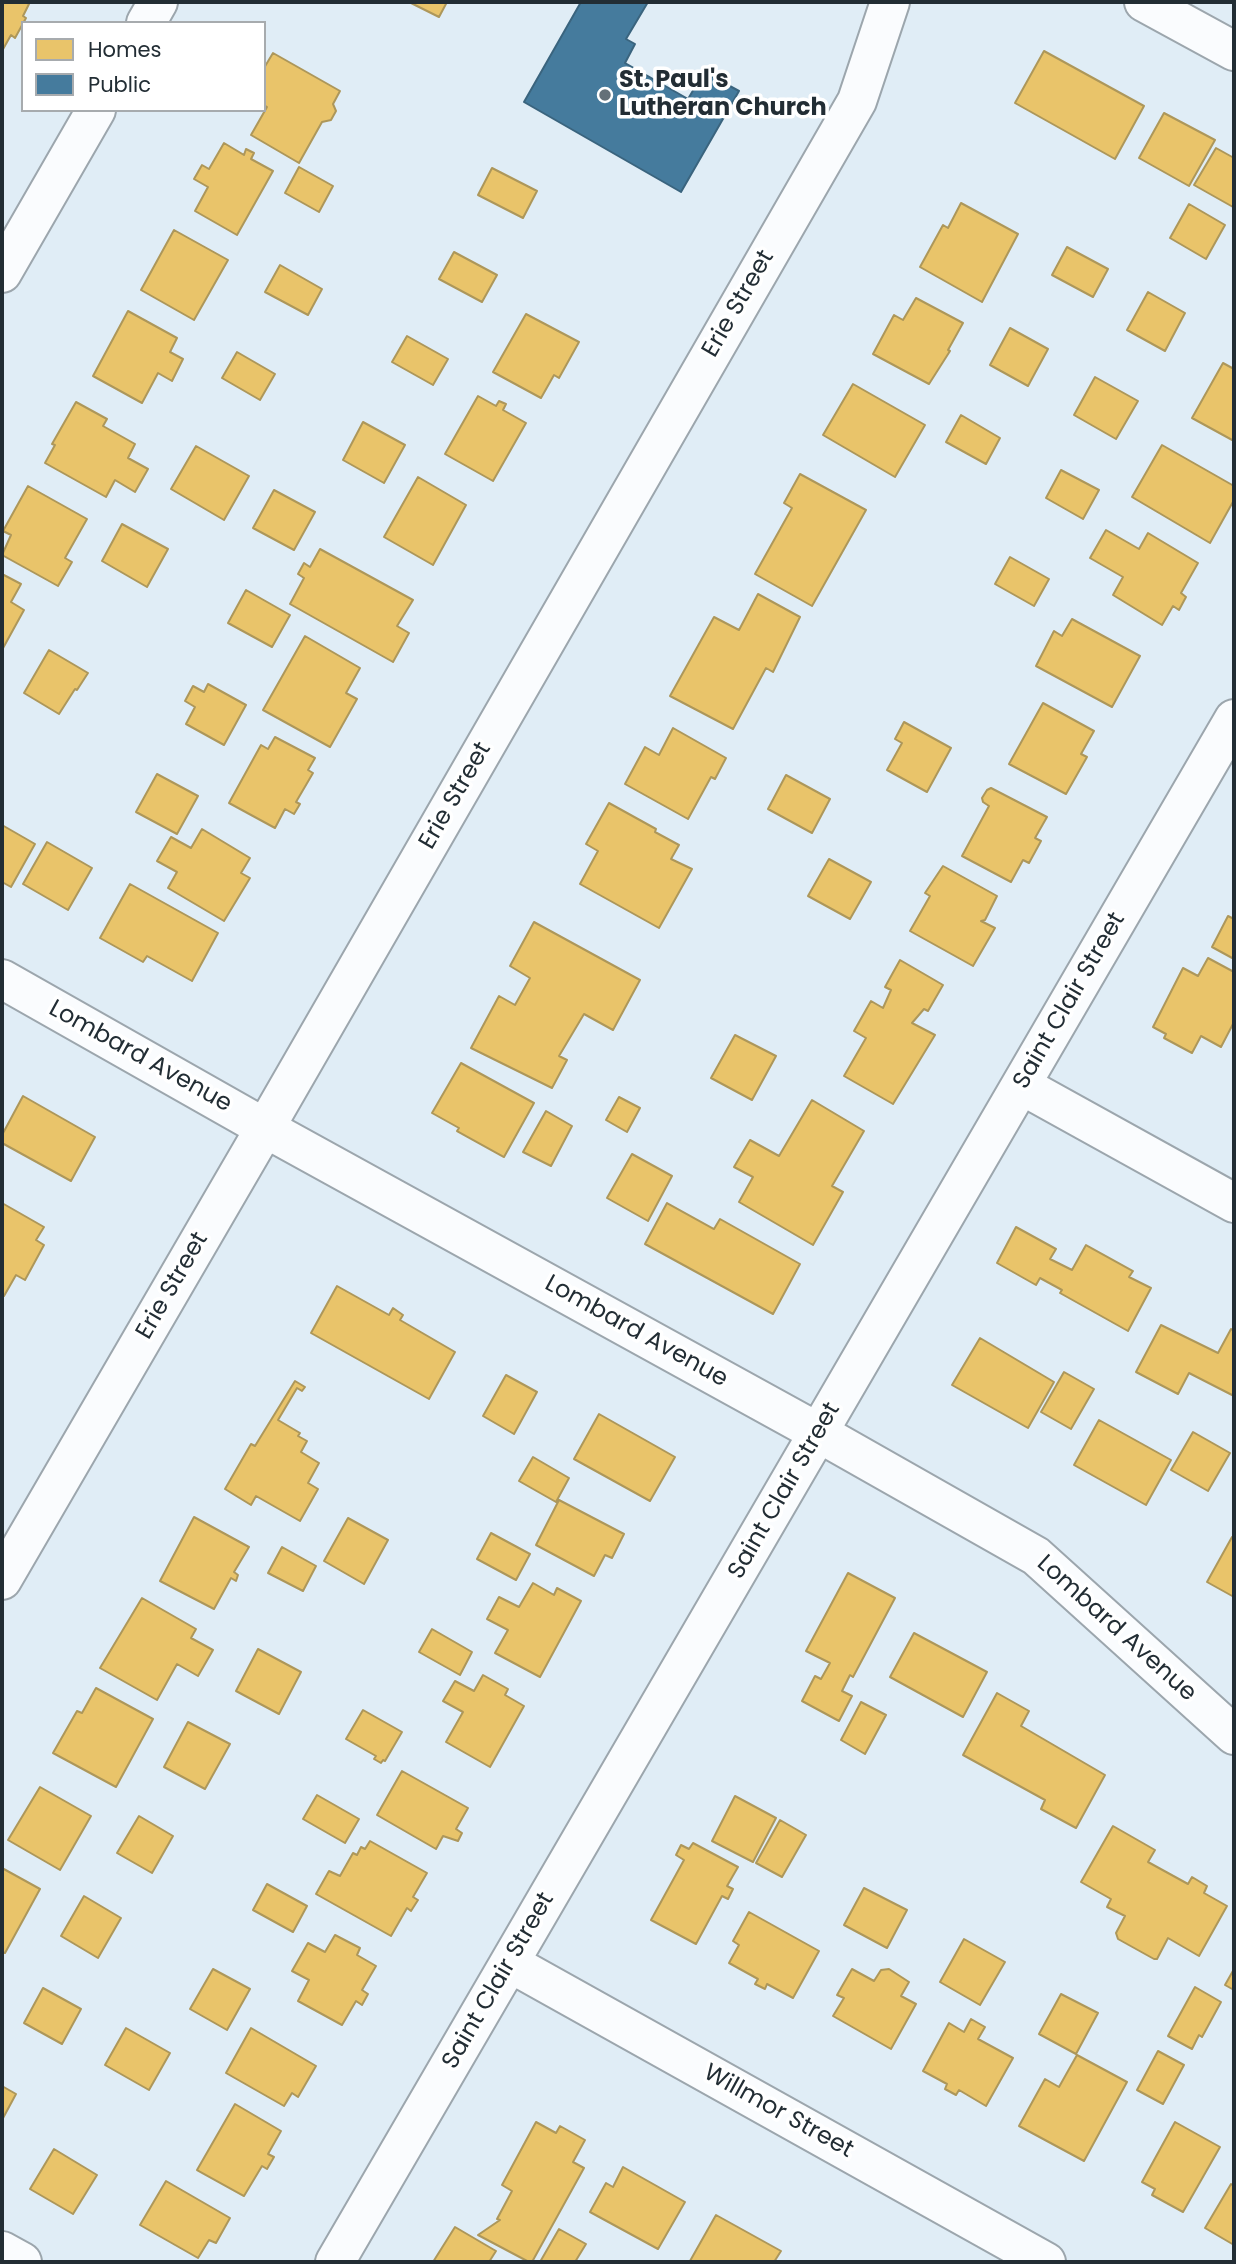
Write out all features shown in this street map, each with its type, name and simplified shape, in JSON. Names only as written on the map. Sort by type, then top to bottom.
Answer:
[{"type":"street","points":[[147,21],[158,2]]},
{"type":"street","name":"Erie Street","points":[[2,1580],[857,101],[890,2]]},
{"type":"street","points":[[1144,2],[1234,51]]},
{"type":"street","points":[[2,273],[95,112]]},
{"type":"street","name":"Saint Clair Street","points":[[335,2262],[1234,719]]},
{"type":"street","name":"Lombard Avenue","points":[[2,979],[1036,1556],[1234,1735]]},
{"type":"street","points":[[1021,1085],[1234,1203]]},
{"type":"street","name":"Willmor Street","points":[[510,1963],[1046,2262]]},
{"type":"street","points":[[2,2251],[22,2262]]},
{"type":"building: Homes","points":[[2,2],[29,4],[23,16],[26,18],[21,21],[15,38],[11,35],[2,51]]},
{"type":"building: Homes","points":[[409,2],[447,2],[439,17]]},
{"type":"building: Homes","points":[[1044,51],[1144,106],[1115,159],[1015,103]]},
{"type":"building: Homes","points":[[273,53],[340,91],[333,104],[336,111],[331,120],[322,122],[299,163],[251,135],[266,112],[266,65]]},
{"type":"building: Homes","points":[[1164,113],[1215,140],[1189,186],[1139,158]]},
{"type":"building: Homes","points":[[224,143],[244,155],[246,149],[254,153],[251,159],[273,171],[237,235],[195,211],[208,187],[194,179],[202,165],[209,169]]},
{"type":"building: Homes","points":[[1216,148],[1234,158],[1233,207],[1194,185]]},
{"type":"building: Homes","points":[[299,167],[333,186],[319,212],[285,193]]},
{"type":"building: Homes","points":[[492,168],[537,191],[523,218],[478,195]]},
{"type":"building: Homes","points":[[961,203],[1018,234],[982,302],[920,267],[943,225],[948,228]]},
{"type":"building: Homes","points":[[1189,204],[1225,225],[1206,259],[1170,238]]},
{"type":"building: Homes","points":[[174,230],[228,260],[194,320],[141,290]]},
{"type":"building: Homes","points":[[1067,247],[1108,269],[1093,297],[1052,275]]},
{"type":"building: Homes","points":[[454,252],[497,275],[482,302],[439,279]]},
{"type":"building: Homes","points":[[280,265],[322,289],[308,315],[265,292]]},
{"type":"building: Homes","points":[[1148,292],[1185,313],[1165,351],[1127,330]]},
{"type":"building: Homes","points":[[916,298],[963,323],[948,350],[950,351],[929,384],[873,354],[894,315],[903,320]]},
{"type":"building: Homes","points":[[128,311],[177,338],[170,352],[183,359],[172,381],[158,373],[142,403],[93,376]]},
{"type":"building: Homes","points":[[526,314],[579,342],[559,378],[554,375],[541,398],[493,372]]},
{"type":"building: Homes","points":[[1010,328],[1048,349],[1028,386],[990,365]]},
{"type":"building: Homes","points":[[407,336],[448,359],[433,385],[392,362]]},
{"type":"building: Homes","points":[[237,352],[275,374],[260,400],[222,378]]},
{"type":"building: Homes","points":[[1223,363],[1234,369],[1234,441],[1192,418]]},
{"type":"building: Homes","points":[[1095,377],[1138,401],[1116,439],[1074,415]]},
{"type":"building: Homes","points":[[853,384],[925,425],[895,477],[823,435]]},
{"type":"building: Homes","points":[[478,396],[496,406],[499,401],[506,404],[503,410],[526,423],[493,481],[445,454]]},
{"type":"building: Homes","points":[[76,402],[107,419],[103,426],[135,444],[128,458],[148,469],[135,492],[115,480],[106,497],[45,463],[55,445],[52,444]]},
{"type":"building: Homes","points":[[961,415],[1000,438],[986,464],[946,442]]},
{"type":"building: Homes","points":[[363,422],[405,445],[384,483],[343,460]]},
{"type":"building: Homes","points":[[1162,445],[1234,486],[1234,500],[1210,543],[1132,497]]},
{"type":"building: Homes","points":[[196,446],[249,476],[224,520],[171,489]]},
{"type":"building: Homes","points":[[1061,470],[1099,490],[1083,519],[1046,498]]},
{"type":"building: Homes","points":[[800,474],[866,510],[812,606],[755,574],[792,508],[784,503]]},
{"type":"building: Homes","points":[[418,477],[466,505],[433,565],[384,537]]},
{"type":"building: Homes","points":[[28,486],[87,519],[65,558],[72,562],[58,586],[2,555],[11,535],[3,531]]},
{"type":"building: Homes","points":[[274,490],[315,512],[294,550],[253,528]]},
{"type":"building: Homes","points":[[122,524],[168,549],[147,587],[102,561]]},
{"type":"building: Homes","points":[[1106,530],[1139,549],[1148,533],[1198,563],[1181,593],[1186,597],[1179,610],[1173,606],[1162,625],[1113,595],[1123,577],[1090,558]]},
{"type":"building: Homes","points":[[320,549],[413,600],[397,626],[409,633],[393,662],[290,604],[304,578],[298,574],[304,563],[310,567]]},
{"type":"building: Homes","points":[[1010,557],[1049,579],[1034,606],[995,584]]},
{"type":"building: Homes","points":[[2,574],[21,584],[11,602],[24,610],[2,650]]},
{"type":"building: Homes","points":[[246,590],[290,615],[272,647],[228,623]]},
{"type":"building: Homes","points":[[758,594],[800,617],[773,672],[766,668],[733,729],[670,696],[714,617],[739,630]]},
{"type":"building: Homes","points":[[1072,619],[1140,656],[1112,707],[1036,666],[1054,631],[1062,636]]},
{"type":"building: Homes","points":[[305,636],[360,668],[346,693],[357,699],[330,747],[263,710]]},
{"type":"building: Homes","points":[[49,650],[88,673],[59,714],[24,693]]},
{"type":"building: Homes","points":[[208,684],[246,705],[224,745],[186,724],[195,707],[185,701],[193,686],[204,692]]},
{"type":"building: Homes","points":[[1043,703],[1094,731],[1081,754],[1087,757],[1066,794],[1009,764]]},
{"type":"building: Homes","points":[[904,722],[951,748],[927,792],[887,770],[902,743],[895,739]]},
{"type":"building: Homes","points":[[673,728],[726,758],[715,779],[711,777],[688,819],[625,784],[645,747],[659,755]]},
{"type":"building: Homes","points":[[275,737],[315,758],[308,770],[313,773],[296,802],[300,804],[294,814],[285,809],[275,828],[229,803],[261,745],[268,749]]},
{"type":"building: Homes","points":[[157,774],[198,796],[177,834],[136,812]]},
{"type":"building: Homes","points":[[786,775],[830,799],[812,833],[768,809]]},
{"type":"building: Homes","points":[[991,788],[1047,817],[1035,838],[1041,841],[1029,863],[1023,860],[1011,882],[962,856],[989,806],[982,798]]},
{"type":"building: Homes","points":[[609,803],[679,845],[671,859],[692,869],[659,928],[580,884],[598,851],[586,844]]},
{"type":"building: Homes","points":[[2,825],[35,844],[11,887],[2,882]]},
{"type":"building: Homes","points":[[202,829],[250,858],[241,873],[250,878],[224,921],[168,888],[177,872],[157,861],[171,837],[191,848]]},
{"type":"building: Homes","points":[[47,842],[92,868],[68,910],[23,884]]},
{"type":"building: Homes","points":[[829,859],[871,882],[850,919],[808,896]]},
{"type":"building: Homes","points":[[943,866],[997,896],[985,920],[981,921],[995,928],[973,966],[910,931],[930,896],[925,893]]},
{"type":"building: Homes","points":[[130,884],[218,933],[192,981],[147,956],[143,962],[100,938]]},
{"type":"building: Homes","points":[[1228,916],[1234,919],[1234,959],[1212,947]]},
{"type":"building: Homes","points":[[534,922],[640,980],[613,1030],[584,1014],[559,1056],[567,1060],[552,1088],[471,1048],[499,996],[515,1005],[530,978],[510,966]]},
{"type":"building: Homes","points":[[1208,958],[1234,972],[1234,1022],[1221,1047],[1201,1036],[1192,1053],[1164,1038],[1166,1034],[1153,1027],[1183,968],[1198,976]]},
{"type":"building: Homes","points":[[900,960],[943,985],[928,1011],[924,1009],[912,1023],[935,1035],[893,1104],[844,1076],[866,1038],[854,1031],[871,1001],[883,1008],[891,990],[885,987]]},
{"type":"building: Homes","points":[[735,1035],[776,1056],[752,1100],[711,1078]]},
{"type":"building: Homes","points":[[461,1063],[534,1103],[504,1157],[457,1131],[459,1128],[432,1113]]},
{"type":"building: Homes","points":[[23,1096],[95,1137],[71,1181],[2,1143],[2,1135]]},
{"type":"building: Homes","points":[[619,1097],[640,1108],[627,1132],[606,1120]]},
{"type":"building: Homes","points":[[812,1100],[864,1131],[832,1186],[843,1192],[813,1245],[739,1202],[753,1177],[734,1167],[750,1140],[779,1156]]},
{"type":"building: Homes","points":[[546,1111],[572,1126],[551,1166],[523,1152]]},
{"type":"building: Homes","points":[[632,1154],[672,1176],[648,1221],[607,1198]]},
{"type":"building: Homes","points":[[2,1203],[44,1227],[36,1240],[44,1245],[25,1280],[16,1275],[4,1296],[2,1295]]},
{"type":"building: Homes","points":[[667,1203],[714,1229],[720,1219],[800,1264],[773,1314],[645,1244]]},
{"type":"building: Homes","points":[[1016,1227],[1056,1249],[1050,1259],[1072,1270],[1086,1245],[1133,1271],[1129,1277],[1151,1288],[1128,1331],[1060,1293],[1062,1290],[1040,1278],[1036,1285],[997,1263]]},
{"type":"building: Homes","points":[[337,1286],[389,1315],[393,1308],[403,1315],[400,1320],[455,1352],[429,1399],[311,1333]]},
{"type":"building: Homes","points":[[1161,1325],[1218,1353],[1231,1329],[1234,1331],[1234,1396],[1189,1373],[1178,1394],[1136,1372]]},
{"type":"building: Homes","points":[[980,1338],[1054,1382],[1028,1428],[952,1385]]},
{"type":"building: Homes","points":[[1064,1372],[1094,1389],[1071,1429],[1041,1412]]},
{"type":"building: Homes","points":[[506,1375],[537,1392],[514,1434],[483,1416]]},
{"type":"building: Homes","points":[[295,1381],[305,1387],[302,1391],[297,1388],[278,1420],[300,1433],[298,1436],[307,1441],[301,1452],[319,1463],[308,1483],[318,1489],[300,1521],[256,1496],[251,1505],[225,1489],[251,1444],[255,1446]]},
{"type":"building: Homes","points":[[599,1414],[675,1457],[650,1501],[574,1459]]},
{"type":"building: Homes","points":[[1099,1420],[1171,1460],[1146,1505],[1074,1465]]},
{"type":"building: Homes","points":[[1193,1432],[1230,1453],[1208,1491],[1171,1470]]},
{"type":"building: Homes","points":[[533,1457],[569,1478],[556,1502],[519,1481]]},
{"type":"building: Homes","points":[[559,1500],[624,1534],[612,1558],[605,1555],[594,1576],[536,1545]]},
{"type":"building: Homes","points":[[194,1517],[249,1547],[234,1572],[238,1575],[236,1581],[231,1578],[214,1609],[160,1581]]},
{"type":"building: Homes","points":[[348,1518],[388,1540],[364,1584],[324,1561]]},
{"type":"building: Homes","points":[[491,1533],[530,1554],[516,1580],[477,1559]]},
{"type":"building: Homes","points":[[1232,1537],[1234,1538],[1234,1597],[1207,1582]]},
{"type":"building: Homes","points":[[282,1547],[316,1566],[303,1591],[268,1573]]},
{"type":"building: Homes","points":[[848,1573],[895,1598],[853,1677],[850,1675],[842,1691],[852,1696],[839,1721],[802,1701],[815,1676],[821,1679],[830,1663],[806,1651]]},
{"type":"building: Homes","points":[[533,1583],[554,1595],[557,1588],[581,1601],[540,1677],[495,1653],[508,1630],[487,1619],[499,1597],[519,1607]]},
{"type":"building: Homes","points":[[142,1598],[196,1629],[191,1638],[213,1650],[198,1676],[177,1664],[157,1700],[100,1668]]},
{"type":"building: Homes","points":[[432,1629],[472,1652],[460,1675],[419,1652]]},
{"type":"building: Homes","points":[[914,1633],[987,1672],[963,1717],[890,1677]]},
{"type":"building: Homes","points":[[258,1649],[301,1672],[279,1714],[236,1691]]},
{"type":"building: Homes","points":[[483,1675],[508,1689],[505,1695],[524,1706],[490,1767],[446,1742],[463,1712],[443,1701],[455,1681],[474,1691]]},
{"type":"building: Homes","points":[[96,1688],[153,1719],[116,1787],[53,1753],[77,1711],[82,1713]]},
{"type":"building: Homes","points":[[997,1693],[1029,1711],[1021,1726],[1105,1775],[1076,1828],[1041,1809],[1045,1800],[963,1755]]},
{"type":"building: Homes","points":[[861,1702],[886,1715],[865,1754],[841,1740]]},
{"type":"building: Homes","points":[[363,1710],[402,1732],[385,1761],[381,1763],[374,1759],[376,1756],[346,1739]]},
{"type":"building: Homes","points":[[188,1722],[230,1744],[205,1789],[164,1767]]},
{"type":"building: Homes","points":[[402,1771],[468,1808],[456,1829],[462,1833],[458,1841],[443,1836],[436,1849],[377,1815]]},
{"type":"building: Homes","points":[[40,1787],[91,1816],[60,1870],[8,1840]]},
{"type":"building: Homes","points":[[317,1795],[359,1819],[345,1843],[303,1819]]},
{"type":"building: Homes","points":[[735,1796],[776,1818],[753,1862],[712,1841]]},
{"type":"building: Homes","points":[[139,1816],[173,1836],[152,1873],[117,1853]]},
{"type":"building: Homes","points":[[780,1820],[806,1835],[782,1877],[756,1863]]},
{"type":"building: Homes","points":[[1113,1826],[1155,1850],[1148,1862],[1188,1884],[1192,1877],[1207,1886],[1204,1893],[1227,1906],[1199,1956],[1168,1938],[1157,1959],[1154,1959],[1118,1939],[1116,1933],[1125,1916],[1107,1907],[1111,1899],[1081,1882]]},
{"type":"building: Homes","points":[[370,1841],[427,1873],[413,1897],[418,1900],[411,1911],[407,1908],[391,1936],[316,1894],[329,1871],[340,1876],[353,1853],[357,1855],[361,1847],[365,1849]]},
{"type":"building: Homes","points":[[693,1843],[738,1867],[727,1886],[733,1889],[728,1899],[722,1896],[696,1944],[651,1920],[684,1860],[676,1855],[681,1845],[689,1849]]},
{"type":"building: Homes","points":[[2,1868],[40,1889],[5,1953],[2,1952]]},
{"type":"building: Homes","points":[[267,1884],[307,1906],[293,1932],[253,1910]]},
{"type":"building: Homes","points":[[864,1888],[907,1910],[887,1948],[844,1925]]},
{"type":"building: Homes","points":[[84,1896],[121,1918],[98,1958],[61,1936]]},
{"type":"building: Homes","points":[[749,1912],[819,1951],[793,1998],[767,1984],[765,1989],[755,1984],[758,1979],[729,1963],[739,1945],[733,1941]]},
{"type":"building: Homes","points":[[335,1935],[360,1948],[357,1955],[376,1966],[362,1990],[368,1994],[362,2005],[356,2001],[342,2025],[298,2001],[309,1980],[292,1971],[308,1943],[325,1952]]},
{"type":"building: Homes","points":[[964,1939],[1005,1962],[980,2005],[940,1982]]},
{"type":"building: Homes","points":[[213,1969],[250,1989],[227,2030],[190,2009]]},
{"type":"building: Homes","points":[[852,1969],[874,1981],[881,1970],[889,1969],[909,1982],[901,1996],[916,2004],[891,2049],[833,2016],[844,1998],[837,1995]]},
{"type":"building: Homes","points":[[1234,1969],[1234,1990],[1225,1985]]},
{"type":"building: Homes","points":[[1195,1987],[1221,2002],[1202,2037],[1199,2035],[1192,2049],[1168,2036]]},
{"type":"building: Homes","points":[[43,1988],[81,2009],[62,2044],[24,2023]]},
{"type":"building: Homes","points":[[1061,1994],[1098,2013],[1076,2054],[1039,2034]]},
{"type":"building: Homes","points":[[971,2019],[985,2027],[978,2039],[1013,2058],[986,2106],[959,2090],[956,2095],[945,2089],[947,2084],[923,2071],[949,2023],[964,2032]]},
{"type":"building: Homes","points":[[126,2028],[170,2053],[149,2090],[105,2065]]},
{"type":"building: Homes","points":[[251,2028],[316,2066],[298,2097],[292,2093],[284,2106],[226,2073]]},
{"type":"building: Homes","points":[[1158,2051],[1184,2065],[1163,2104],[1137,2090]]},
{"type":"building: Homes","points":[[1077,2055],[1127,2082],[1084,2161],[1019,2126],[1045,2079],[1059,2087]]},
{"type":"building: Homes","points":[[2,2086],[16,2094],[2,2120]]},
{"type":"building: Homes","points":[[235,2104],[281,2131],[268,2154],[274,2157],[267,2169],[262,2166],[244,2196],[197,2170]]},
{"type":"building: Homes","points":[[536,2122],[556,2133],[560,2126],[585,2140],[573,2162],[584,2168],[532,2262],[529,2262],[478,2235],[500,2220],[497,2219],[512,2191],[502,2185]]},
{"type":"building: Homes","points":[[1175,2122],[1220,2147],[1183,2212],[1152,2195],[1155,2189],[1142,2182]]},
{"type":"building: Homes","points":[[54,2149],[97,2175],[73,2214],[30,2189]]},
{"type":"building: Homes","points":[[623,2167],[685,2202],[658,2249],[590,2212],[606,2183],[613,2187]]},
{"type":"building: Homes","points":[[166,2181],[230,2218],[216,2243],[209,2240],[198,2258],[140,2225]]},
{"type":"building: Homes","points":[[1231,2184],[1234,2186],[1234,2245],[1205,2228]]},
{"type":"building: Homes","points":[[716,2215],[781,2251],[774,2262],[690,2261]]},
{"type":"building: Homes","points":[[455,2227],[496,2251],[489,2262],[433,2262]]},
{"type":"building: Homes","points":[[559,2229],[586,2244],[575,2262],[540,2262]]},
{"type":"building: Public","name":"St. Paul's Lutheran Church","points":[[581,2],[648,2],[626,39],[635,44],[625,63],[688,99],[704,72],[739,91],[681,192],[524,102]]},
{"type":"place","name":"St. Paul's Lutheran Church","points":[[605,95]]}]
